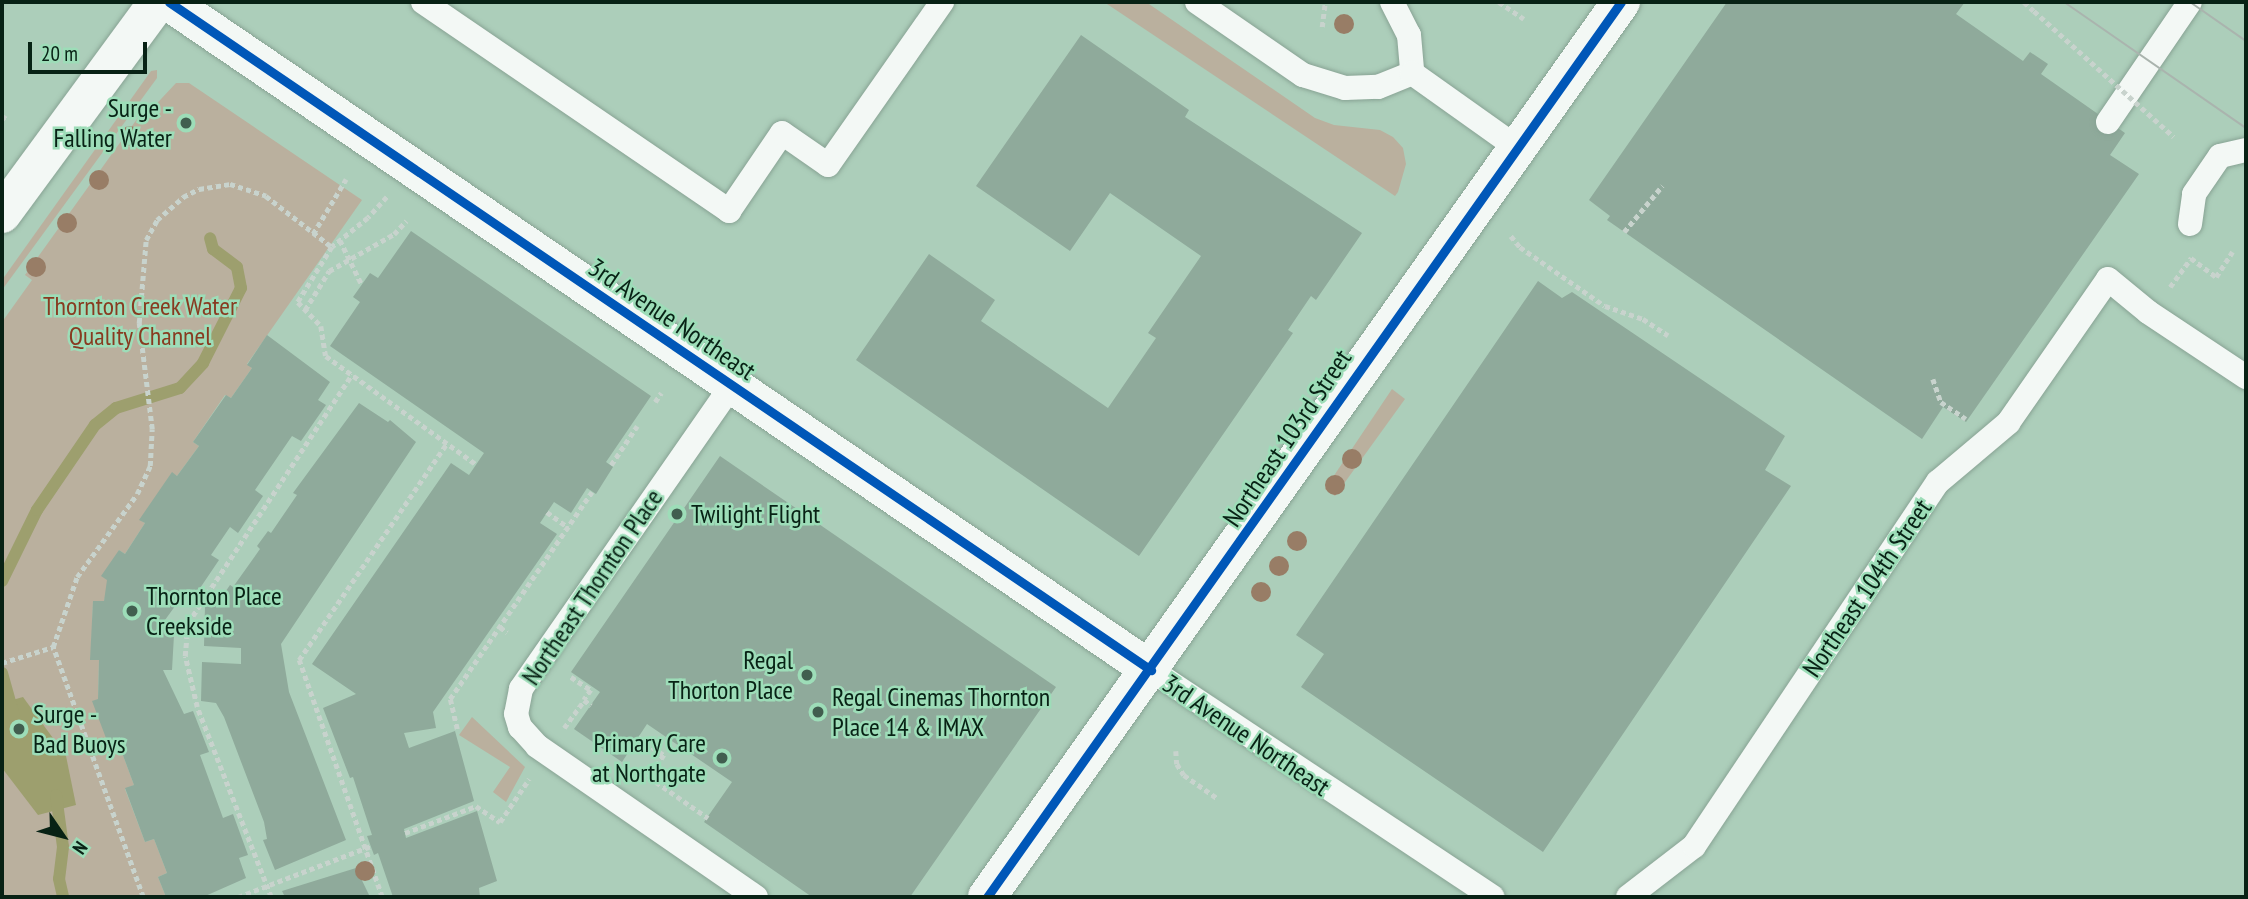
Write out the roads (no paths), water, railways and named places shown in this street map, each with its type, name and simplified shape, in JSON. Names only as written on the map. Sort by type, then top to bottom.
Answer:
[{"type":"street","points":[[2,214],[158,2]]},
{"type":"street","name":"3rd Avenue Northeast","points":[[169,2],[1151,670]]},
{"type":"street","name":"Northeast 103rd Street","points":[[987,897],[1151,670],[1516,147],[1621,2]]},
{"type":"lane","points":[[423,2],[729,211],[782,133],[828,165],[942,2]]},
{"type":"lane","points":[[1197,2],[1303,75],[1345,88],[1378,87],[1412,73]]},
{"type":"lane","points":[[1392,2],[1409,35],[1412,73]]},
{"type":"lane","points":[[2108,122],[2190,2]]},
{"type":"lane","points":[[1412,73],[1516,147]]},
{"type":"lane","points":[[2190,224],[2194,194],[2220,156],[2246,150]]},
{"type":"lane","name":"Northeast 104th Street","points":[[1628,897],[1694,846],[1938,482],[2008,423],[2108,279],[2148,312],[2246,377]]},
{"type":"lane","name":"Northeast Thornton Place","points":[[732,385],[521,689],[516,714],[520,727],[537,746],[756,897]]},
{"type":"lane","name":"3rd Avenue Northeast","points":[[1151,670],[1493,897]]},
{"type":"waterway","points":[[2,581],[37,510],[95,425],[116,408],[180,388],[203,363],[241,288],[237,267],[213,249],[210,238]]},
{"type":"waterway","points":[[2,673],[14,716]]},
{"type":"waterway","points":[[56,795],[63,847],[59,879],[63,897]]},
{"type":"tram line","points":[[2064,2],[2246,128]]},
{"type":"tram line","points":[[2190,2],[2246,41]]},
{"type":"place","name":"Surge - Falling Water","points":[[186,123]]},
{"type":"place","name":"Twilight Flight","points":[[677,514]]},
{"type":"place","name":"Thornton Place Creekside","points":[[132,611]]},
{"type":"place","name":"Regal Thorton Place","points":[[807,675]]},
{"type":"place","name":"Regal Cinemas Thornton Place 14 & IMAX","points":[[818,712]]},
{"type":"place","name":"Surge - Bad Buoys","points":[[19,729]]},
{"type":"place","name":"Primary Care at Northgate","points":[[722,758]]},
{"type":"park label","name":"Thornton Creek Water Quality Channel","points":[[140,321]]}]
